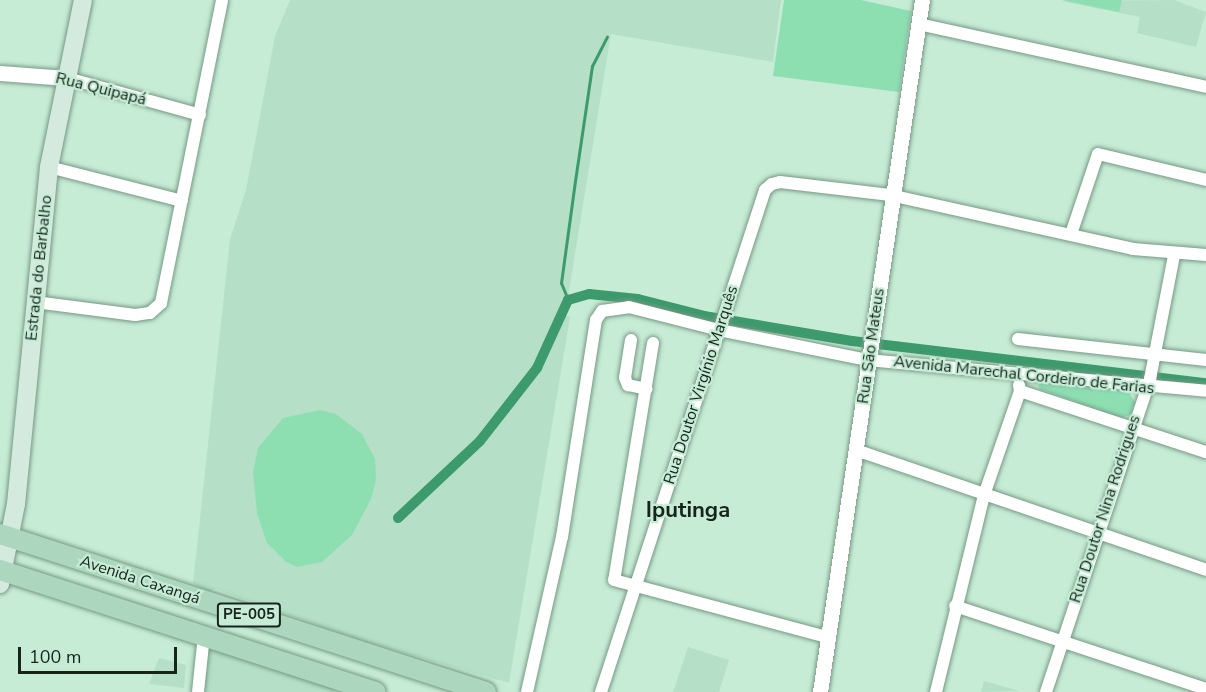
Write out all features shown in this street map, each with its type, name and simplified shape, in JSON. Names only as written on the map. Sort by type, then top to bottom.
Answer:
[{"type":"main road","name":"Estrada do Barbalho","points":[[1,575],[50,167],[83,0]]},
{"type":"main road","name":"Avenida Caxangá","points":[[6,536],[486,692]]},
{"type":"main road","name":"Avenida Caxangá","points":[[1,575],[204,635],[351,688],[376,692]]},
{"type":"street","points":[[35,302],[135,315],[150,313],[164,297],[222,0]]},
{"type":"street","name":"Rua São Mateus","points":[[820,692],[874,328],[890,195],[921,0]]},
{"type":"street","points":[[918,24],[1205,84]]},
{"type":"street","name":"Rua Quipapá","points":[[0,73],[67,78],[200,115]]},
{"type":"street","points":[[1071,234],[1098,154],[1206,180]]},
{"type":"street","points":[[50,167],[182,201]]},
{"type":"street","name":"Rua Doutor Virgínio Marquês","points":[[601,692],[727,307],[729,289],[765,190],[772,184],[780,182],[890,195]]},
{"type":"street","points":[[890,195],[1174,255],[1206,255]]},
{"type":"street","name":"Rua Doutor Nina Rodrigues","points":[[1046,692],[1131,428],[1148,383],[1174,255]]},
{"type":"street","name":"Avenida Marechal Cordeiro de Farias","points":[[527,692],[562,537],[598,315],[609,309],[629,307],[720,328],[870,353],[1015,373],[1148,383],[1206,391]]},
{"type":"street","points":[[1018,339],[1154,358],[1206,360]]},
{"type":"street","points":[[631,340],[625,378],[628,385],[647,389]]},
{"type":"street","points":[[654,343],[614,580],[827,637]]},
{"type":"street","points":[[936,692],[955,606],[984,495],[1020,391],[1015,373]]},
{"type":"street","points":[[1020,391],[1206,452]]},
{"type":"street","points":[[856,450],[1206,570]]},
{"type":"street","points":[[955,606],[1206,689]]},
{"type":"street","points":[[198,692],[204,635]]},
{"type":"shaded area","points":[[290,0],[781,0],[773,62],[611,34],[565,315],[570,317],[509,683],[363,641],[216,589],[209,592],[193,583],[230,239],[246,190],[275,36]]},
{"type":"shaded area","points":[[1174,0],[1206,12],[1196,47],[1137,33],[1140,17],[1061,1]]},
{"type":"shaded area","points":[[688,647],[729,660],[719,692],[673,692]]},
{"type":"shaded area","points":[[207,648],[332,688],[335,692],[203,692]]},
{"type":"shaded area","points":[[159,658],[186,665],[184,688],[149,684]]},
{"type":"shaded area","points":[[984,681],[1020,691],[981,692]]},
{"type":"green space","points":[[784,0],[861,0],[911,11],[899,92],[773,76]]},
{"type":"green space","points":[[1062,0],[1122,0],[1119,12]]},
{"type":"green space","points":[[1043,382],[1128,391],[1135,402],[1130,415],[1121,418],[1040,389],[1038,385]]},
{"type":"green space","points":[[320,410],[336,414],[362,434],[375,459],[376,480],[371,499],[352,535],[322,562],[297,567],[286,562],[267,543],[257,514],[253,472],[258,448],[283,418]]},
{"type":"waterway","points":[[568,300],[561,283],[592,66],[607,37]]},
{"type":"waterway","points":[[398,518],[480,441],[537,368],[568,300],[589,294],[638,299],[704,316],[852,341],[1206,383]]},
{"type":"district","name":"Iputinga","points":[[688,511]]}]
